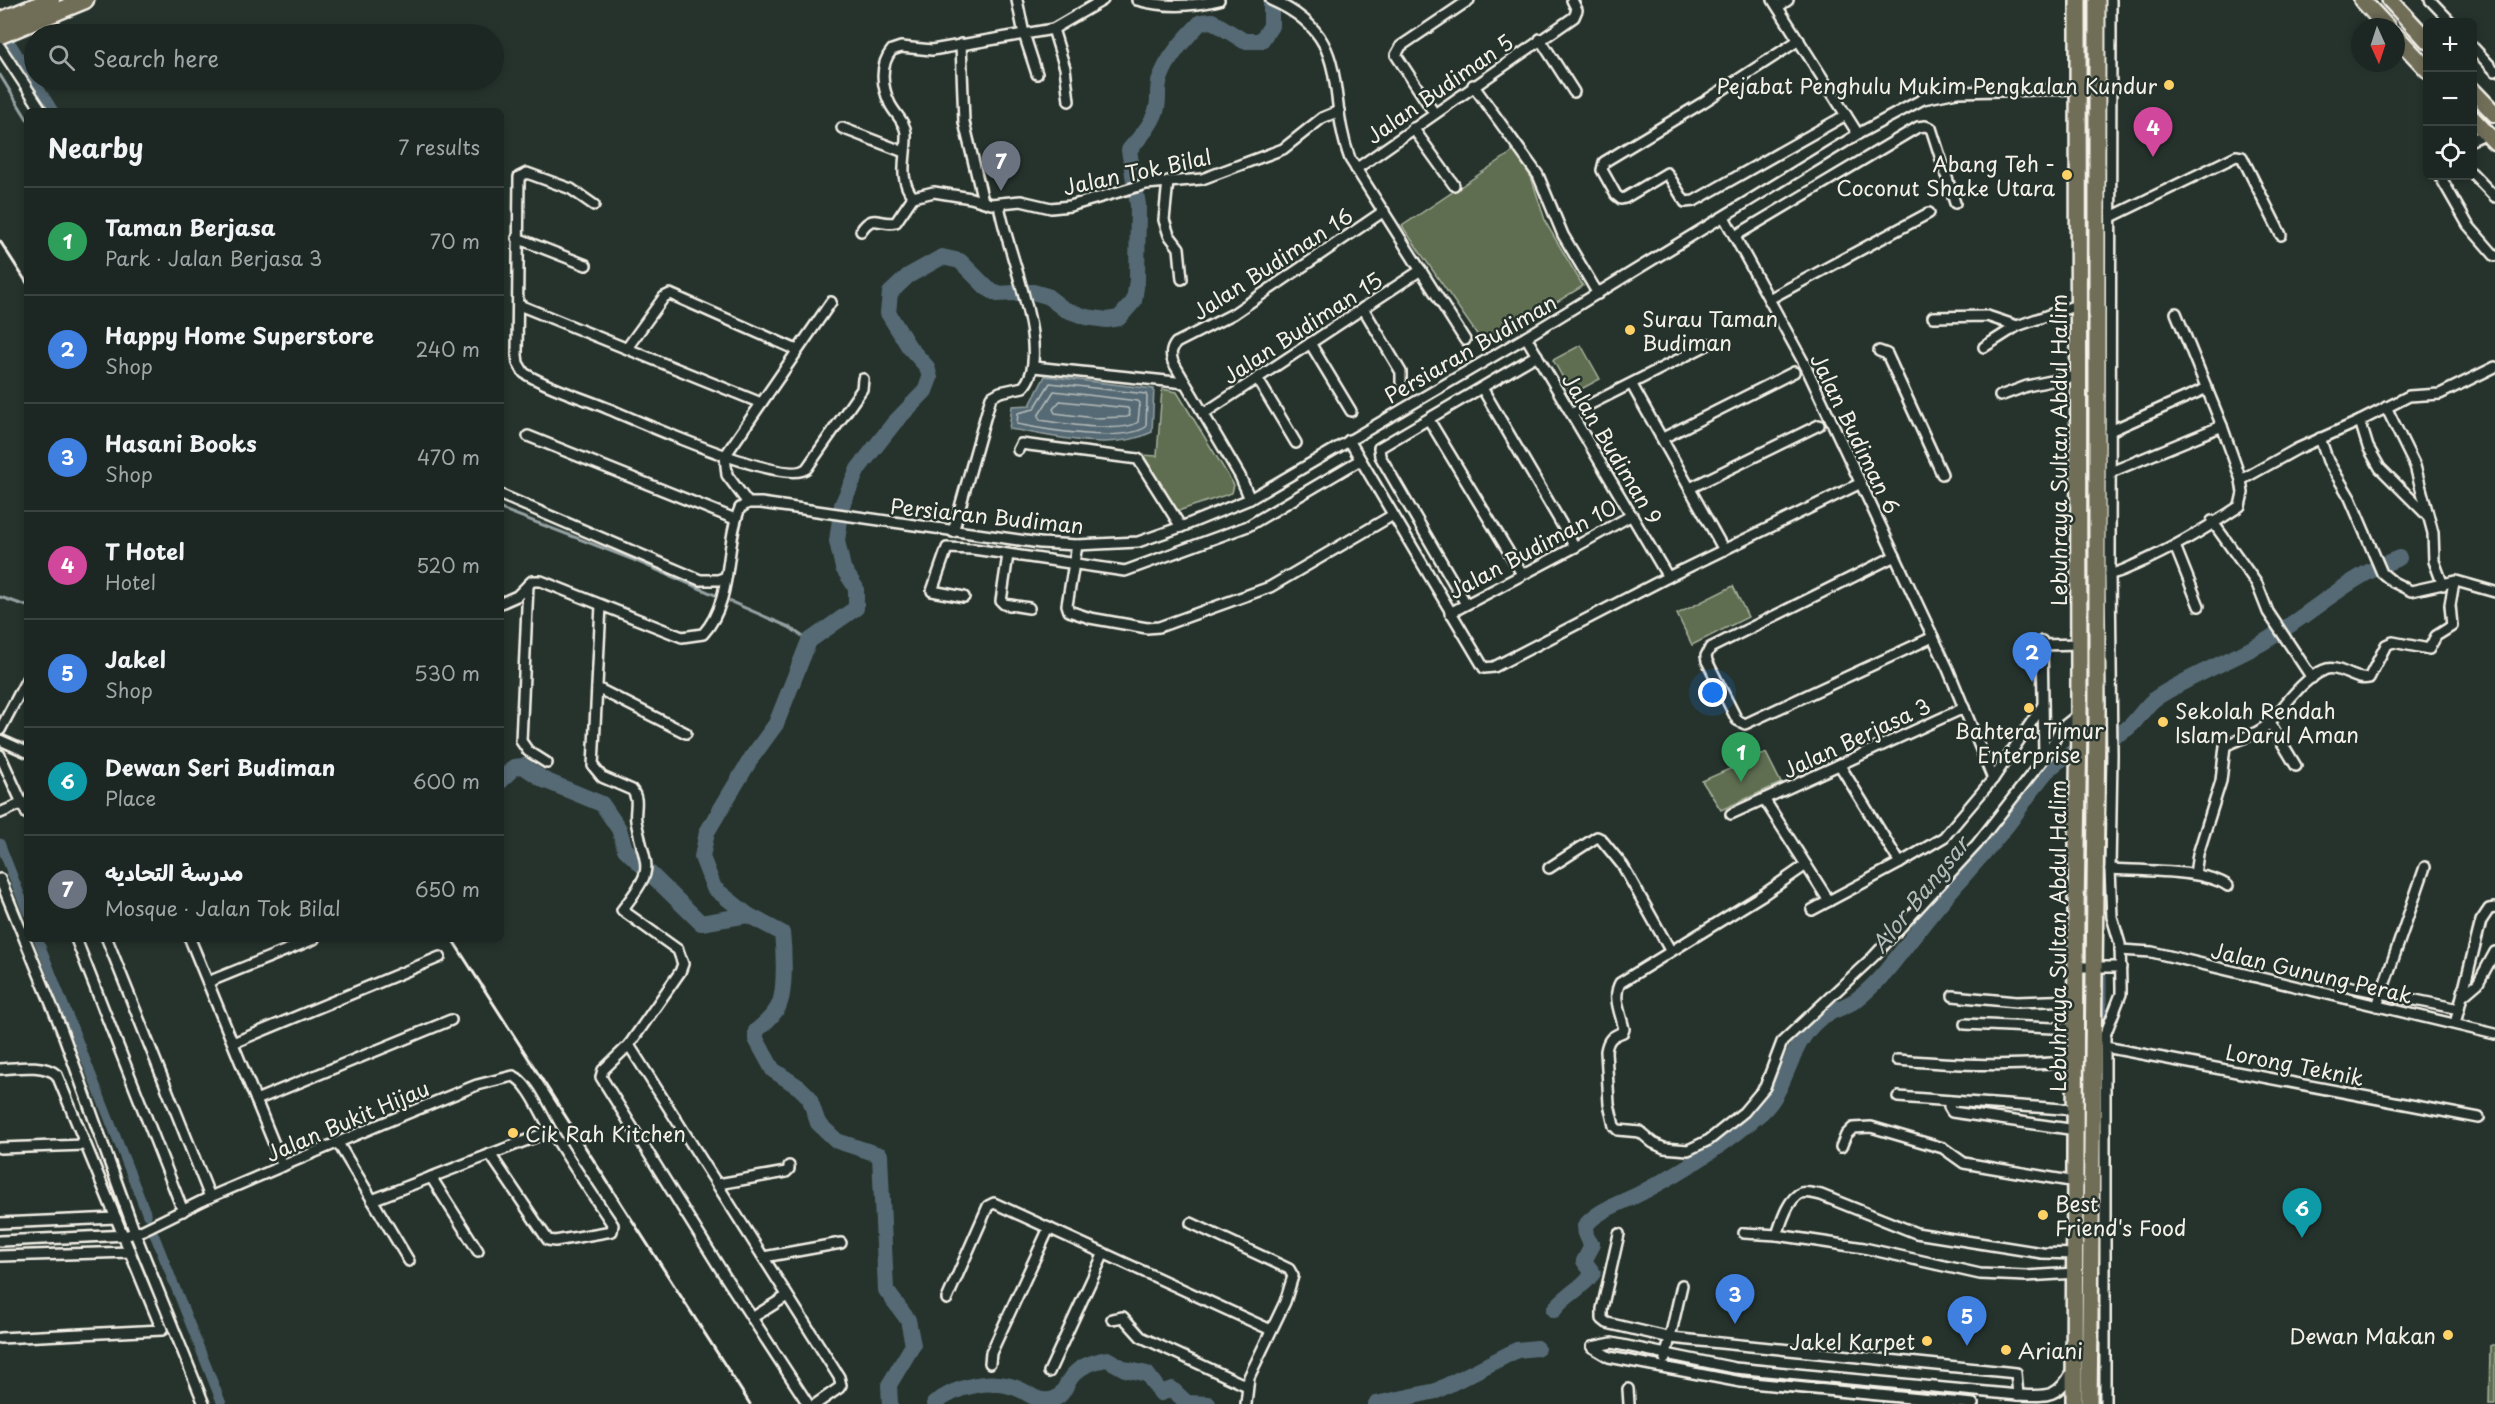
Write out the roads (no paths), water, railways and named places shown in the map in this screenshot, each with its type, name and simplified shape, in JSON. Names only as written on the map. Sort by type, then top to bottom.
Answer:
[{"type":"highway","points":[[0,21],[51,0]]},
{"type":"highway","points":[[27,24],[85,0]]},
{"type":"highway","points":[[0,35],[24,25]]},
{"type":"main road","name":"Lebuhraya Sultan Abdul Halim","points":[[2074,1404],[2079,778],[2078,0]]},
{"type":"main road","name":"Lebuhraya Sultan Abdul Halim","points":[[2089,1404],[2098,1306],[2094,967],[2097,722],[2097,0]]},
{"type":"main road","points":[[2362,0],[2379,18]]},
{"type":"main road","points":[[2390,0],[2423,37]]},
{"type":"main road","points":[[2405,46],[2423,66]]},
{"type":"main road","points":[[2477,95],[2495,114]]},
{"type":"main road","points":[[2477,123],[2491,138]]},
{"type":"street","points":[[1017,0],[1024,34],[1037,74]]},
{"type":"street","points":[[861,231],[867,223],[872,221],[896,222],[914,197],[906,188],[903,175],[906,132],[890,103],[883,77],[887,56],[892,50],[902,47],[933,50],[1053,29],[1103,0]]},
{"type":"street","points":[[1137,0],[1173,7],[1193,6],[1219,0]]},
{"type":"street","points":[[1434,113],[1396,54],[1401,46],[1469,0]]},
{"type":"street","name":"Jalan Budiman 5","points":[[1356,169],[1473,85],[1574,17],[1577,10],[1572,0]]},
{"type":"street","points":[[1788,0],[1775,4],[1858,134]]},
{"type":"street","points":[[2105,1404],[2098,1306],[2105,1047],[2106,1030],[2121,994],[2120,950],[2112,917],[2110,869],[2112,755],[2111,0]]},
{"type":"street","points":[[2430,0],[2447,18]]},
{"type":"street","points":[[1280,2],[1319,36],[1329,52],[1335,70],[1343,142],[1356,169],[1465,340]]},
{"type":"street","points":[[1053,29],[1065,68],[1069,101]]},
{"type":"street","points":[[1540,39],[1574,92]]},
{"type":"street","points":[[1799,40],[1702,103],[1604,162],[1602,170],[1616,195],[1621,199],[1625,198],[1667,173],[1685,202],[1694,201],[1846,115]]},
{"type":"street","points":[[961,44],[964,122],[982,201]]},
{"type":"street","points":[[0,47],[24,84]]},
{"type":"street","points":[[2477,51],[2495,71]]},
{"type":"street","points":[[1473,85],[1538,175],[1563,235],[1598,294]]},
{"type":"street","name":"Persiaran Budiman","points":[[748,503],[1040,543],[1077,545],[1138,542],[1250,499],[1598,294],[1858,134],[1923,99],[1957,92],[2078,89]]},
{"type":"street","points":[[28,90],[40,108]]},
{"type":"street","name":"Jalan Tok Bilal","points":[[914,197],[934,192],[999,204],[1021,201],[1061,207],[1126,191],[1137,186],[1202,178],[1283,149],[1322,118],[1339,111]]},
{"type":"street","points":[[1735,236],[1918,127],[1931,128],[1955,203]]},
{"type":"street","points":[[842,128],[904,152]]},
{"type":"street","points":[[1413,128],[1454,185]]},
{"type":"street","points":[[2111,217],[2236,156],[2242,157],[2281,235]]},
{"type":"street","points":[[594,205],[572,189],[527,173],[522,174],[518,182],[517,355],[524,373],[725,456],[791,472],[804,471],[862,389],[863,379]]},
{"type":"street","points":[[2477,178],[2495,197]]},
{"type":"street","points":[[2442,180],[2468,225],[2494,252]]},
{"type":"street","points":[[1168,181],[1164,220],[1179,248],[1182,279]]},
{"type":"street","points":[[953,532],[991,397],[999,392],[1023,387],[1034,367],[1035,352],[1026,305],[999,204]]},
{"type":"street","name":"Jalan Budiman 16","points":[[1250,499],[1240,476],[1171,358],[1172,348],[1176,343],[1233,314],[1384,211]]},
{"type":"street","points":[[1769,299],[1929,213]]},
{"type":"street","name":"Jalan Budiman 6","points":[[1724,217],[1806,367],[1948,669],[1993,779]]},
{"type":"street","points":[[517,238],[586,265]]},
{"type":"street","name":"Jalan Budiman 15","points":[[1203,414],[1421,270]]},
{"type":"street","points":[[627,348],[664,297],[670,294],[797,350]]},
{"type":"street","points":[[504,602],[513,599],[532,581],[541,581],[687,637],[703,634],[717,609],[724,588],[735,519],[740,508],[748,503],[727,475],[725,456],[831,302]]},
{"type":"street","points":[[1983,347],[2017,326],[2080,304]]},
{"type":"street","points":[[519,305],[761,403]]},
{"type":"street","points":[[1362,308],[1401,372],[1401,382]]},
{"type":"street","points":[[2110,574],[2175,546],[2204,530],[2212,521],[2240,506],[2243,493],[2241,480],[2222,426],[2176,313]]},
{"type":"street","points":[[1933,317],[1987,316],[2017,326]]},
{"type":"street","name":"Jalan Budiman 9","points":[[1526,337],[1668,577]]},
{"type":"street","points":[[1310,343],[1351,411]]},
{"type":"street","points":[[1573,413],[1709,345]]},
{"type":"street","points":[[1879,351],[1887,354],[1942,474]]},
{"type":"street","points":[[1466,604],[1378,453],[1379,448],[1537,355]]},
{"type":"street","points":[[1034,367],[1185,383]]},
{"type":"street","points":[[2241,480],[2320,438],[2386,407],[2413,395],[2440,394],[2495,367]]},
{"type":"street","points":[[1663,438],[1794,372]]},
{"type":"street","points":[[2000,396],[2027,386],[2080,375]]},
{"type":"street","points":[[1257,378],[1296,444]]},
{"type":"street","points":[[1632,385],[1724,550]]},
{"type":"street","points":[[1482,388],[1575,547]]},
{"type":"street","points":[[2110,431],[2207,388]]},
{"type":"street","points":[[2386,407],[2409,450],[2433,533],[2434,561],[2443,585]]},
{"type":"street","points":[[1429,420],[1522,574]]},
{"type":"street","points":[[2360,421],[2368,447],[2380,468],[2427,515]]},
{"type":"street","points":[[1690,488],[1819,425]]},
{"type":"street","points":[[2111,471],[2222,426]]},
{"type":"street","points":[[528,436],[735,519]]},
{"type":"street","points":[[2320,438],[2328,461],[2350,498],[2382,573],[2392,582],[2411,591],[2464,582],[2495,592]]},
{"type":"street","points":[[1349,440],[1484,668],[1490,668],[1668,577],[1861,483]]},
{"type":"street","points":[[1018,450],[1021,444],[1138,459],[1181,527]]},
{"type":"street","points":[[964,597],[932,591],[945,550],[950,548],[1125,571],[1248,526],[1360,460]]},
{"type":"street","points":[[504,496],[700,580],[718,580],[726,577]]},
{"type":"street","points":[[1077,545],[1072,564],[1067,605],[1072,614],[1153,628],[1270,588],[1393,515]]},
{"type":"street","name":"Jalan Budiman 10","points":[[1450,613],[1632,515]]},
{"type":"street","points":[[2212,521],[2257,585],[2268,612],[2312,678]]},
{"type":"street","points":[[2175,546],[2199,606]]},
{"type":"street","points":[[1008,555],[1001,601],[1004,604],[1029,608]]},
{"type":"street","points":[[1895,556],[1710,648],[1706,656],[1707,661],[1737,720],[1745,724],[1933,637]]},
{"type":"street","points":[[2195,874],[2198,854],[2221,780],[2225,746],[2270,723],[2278,710],[2325,669],[2333,669],[2362,680],[2369,678],[2386,645],[2393,642],[2428,649],[2436,636],[2452,626],[2450,605],[2454,582]]},
{"type":"street","points":[[528,585],[521,741],[528,751],[547,763]]},
{"type":"street","points":[[601,605],[593,766],[602,777],[635,793],[636,819],[648,870],[641,885],[622,910],[678,950],[683,964],[681,972],[629,1045],[603,1070],[603,1083],[808,1404]]},
{"type":"street","points":[[2044,759],[2042,643],[2079,644]]},
{"type":"street","points":[[0,730],[24,685]]},
{"type":"street","points":[[597,688],[686,733]]},
{"type":"street","points":[[1812,910],[1944,837],[1993,779],[2043,705]]},
{"type":"street","name":"Jalan Berjasa 3","points":[[1731,814],[1964,708]]},
{"type":"street","points":[[1806,865],[1764,894],[1626,978],[1617,988],[1624,1029],[1623,1032],[1612,1036],[1606,1051],[1609,1104],[1614,1126],[1618,1130],[1640,1132],[1653,1143],[1664,1148],[1680,1150],[1696,1147],[1709,1140],[1744,1112],[1761,1094],[1782,1042],[1884,945],[1977,844],[2044,759],[2060,729],[2079,718]]},
{"type":"street","points":[[2270,723],[2296,766]]},
{"type":"street","points":[[0,740],[24,751]]},
{"type":"street","points":[[0,755],[23,803],[0,813]]},
{"type":"street","points":[[1839,764],[1900,863]]},
{"type":"street","points":[[1764,799],[1829,901]]},
{"type":"street","points":[[1549,868],[1590,841],[1601,838],[1623,866],[1670,950]]},
{"type":"street","points":[[2377,1006],[2425,867]]},
{"type":"street","points":[[2110,869],[2195,874],[2219,880],[2228,886]]},
{"type":"street","points":[[0,879],[24,938]]},
{"type":"street","points":[[2455,1024],[2481,921],[2489,909],[2495,908]]},
{"type":"street","points":[[26,942],[61,1028],[135,1233],[204,1404]]},
{"type":"street","points":[[77,942],[183,1210]]},
{"type":"street","points":[[108,942],[210,1197]]},
{"type":"street","points":[[191,942],[283,1166]]},
{"type":"street","points":[[208,982],[307,942]]},
{"type":"street","name":"Jalan Gunung Perak","points":[[2120,950],[2152,952],[2495,1034]]},
{"type":"street","points":[[2464,995],[2478,983],[2495,952]]},
{"type":"street","points":[[233,1042],[440,957]]},
{"type":"street","points":[[2077,967],[2121,967]]},
{"type":"street","points":[[2347,986],[2459,1009]]},
{"type":"street","points":[[1953,996],[2016,1002],[2077,1000]]},
{"type":"street","points":[[256,1100],[451,1020]]},
{"type":"street","points":[[1965,1024],[2076,1029]]},
{"type":"street","points":[[629,1045],[841,1381],[839,1388],[816,1404]]},
{"type":"street","name":"Lorong Teknik","points":[[2105,1047],[2479,1118]]},
{"type":"street","points":[[1897,1060],[1976,1066],[2023,1066],[2076,1061]]},
{"type":"street","points":[[0,1069],[50,1070],[57,1075],[162,1330],[0,1338]]},
{"type":"street","name":"Jalan Bukit Hijau","points":[[0,1241],[135,1233],[210,1197],[477,1085],[513,1076],[518,1077],[551,1131]]},
{"type":"street","points":[[1898,1097],[2076,1110]]},
{"type":"street","points":[[1949,1101],[1952,1112],[2076,1130]]},
{"type":"street","points":[[1841,1147],[1846,1135],[1853,1128],[1871,1127],[1944,1148],[1964,1163],[2076,1182]]},
{"type":"street","points":[[372,1200],[490,1154],[551,1131],[613,1225],[612,1231],[555,1241],[548,1240],[490,1154]]},
{"type":"street","points":[[338,1143],[409,1262]]},
{"type":"street","points":[[0,1148],[85,1145]]},
{"type":"street","points":[[718,1184],[786,1172],[789,1166]]},
{"type":"street","points":[[431,1177],[478,1251]]},
{"type":"street","points":[[1777,1235],[1785,1213],[1795,1198],[1806,1193],[1821,1195],[1916,1233],[2042,1253],[2076,1254]]},
{"type":"street","points":[[947,1299],[990,1204],[994,1203],[1271,1330]]},
{"type":"street","points":[[0,1223],[116,1218]]},
{"type":"street","points":[[1191,1223],[1291,1272],[1293,1281],[1247,1386],[1246,1404]]},
{"type":"street","points":[[990,1363],[991,1353],[1049,1228]]},
{"type":"street","points":[[1744,1233],[1777,1235],[1864,1248],[1980,1274],[2026,1276],[2076,1273]]},
{"type":"street","points":[[1619,1234],[1602,1309],[1602,1319],[1607,1323],[1671,1338],[2016,1373],[2018,1395]]},
{"type":"street","points":[[764,1257],[842,1243]]},
{"type":"street","points":[[0,1256],[131,1252]]},
{"type":"street","points":[[1049,1372],[1104,1253]]},
{"type":"street","points":[[1663,1367],[1682,1285]]},
{"type":"street","points":[[752,1318],[788,1296]]},
{"type":"street","points":[[1112,1319],[1123,1317],[1141,1337],[1247,1386]]},
{"type":"street","points":[[1974,1404],[1741,1382],[1609,1357],[1592,1347],[1612,1343],[1735,1368],[2043,1396],[2056,1393],[2066,1382],[2076,1363]]},
{"type":"street","points":[[1628,1389],[1629,1404]]},
{"type":"water","points":[[1045,376],[1154,389],[1152,432],[1136,438],[1100,442],[1009,429],[1012,406],[1030,405]]},
{"type":"waterway","points":[[890,1404],[889,1385],[913,1345],[908,1320],[886,1290],[880,1155],[837,1141],[818,1123],[809,1097],[800,1088],[773,1070],[756,1039],[756,1031],[774,1014],[781,1000],[784,971],[782,933],[748,915],[714,888],[702,857],[707,832],[752,757],[776,724],[809,641],[856,608],[856,588],[843,568],[837,541],[842,505],[858,469],[894,423],[925,391],[930,378],[927,367],[909,347],[888,313],[890,293],[908,276],[942,257],[960,261],[987,288],[997,294],[1033,292],[1047,296],[1064,309],[1086,317],[1107,320],[1119,318],[1134,301],[1137,280],[1138,205],[1129,150],[1154,116],[1163,71],[1178,48],[1201,22],[1212,21],[1244,41],[1261,41],[1271,26],[1271,0]]},
{"type":"waterway","points":[[3,30],[24,63]]},
{"type":"waterway","points":[[0,75],[24,114]]},
{"type":"waterway","points":[[41,90],[52,108]]},
{"type":"waterway","points":[[504,510],[634,560],[789,627],[809,641]]},
{"type":"waterway","name":"Alor Bangsar","points":[[1554,1310],[1593,1273],[1584,1261],[1592,1246],[1586,1236],[1585,1226],[1604,1211],[1657,1185],[1704,1156],[1762,1112],[1778,1091],[1794,1053],[1808,1030],[1822,1017],[1856,1000],[1875,983],[1944,898],[1998,837],[2054,764],[2073,753],[2122,732],[2156,698],[2262,643],[2345,586],[2399,558]]},
{"type":"waterway","points":[[0,597],[24,605]]},
{"type":"waterway","points":[[2103,870],[2105,762]]},
{"type":"waterway","points":[[504,778],[514,767],[523,766],[544,780],[602,804],[619,829],[625,849],[701,923],[748,915]]},
{"type":"waterway","points":[[0,843],[24,904]]},
{"type":"waterway","points":[[39,942],[147,1215]]},
{"type":"waterway","points":[[2102,976],[2102,1040]]},
{"type":"waterway","points":[[2099,1289],[2101,1201]]},
{"type":"waterway","points":[[154,1234],[222,1404]]},
{"type":"waterway","points":[[2099,1321],[2099,1404]]},
{"type":"waterway","name":"Alor Bangsar","points":[[1376,1404],[1436,1391],[1517,1350],[1537,1348]]},
{"type":"waterway","name":"Alor Bangsar","points":[[934,1404],[953,1392],[987,1384],[1010,1386],[1038,1399],[1055,1399],[1077,1371],[1094,1362],[1107,1359],[1125,1369],[1147,1374],[1161,1393],[1172,1389],[1187,1403],[1208,1404]]},
{"type":"railway","points":[[0,241],[24,278]]},
{"type":"railway","points":[[454,942],[750,1404]]},
{"type":"place","name":"Pejabat Penghulu Mukim Pengkalan Kundur","points":[[2169,85]]},
{"type":"place","name":"T Hotel","points":[[2153,157]]},
{"type":"place","name":"Abang Teh - Coconut Shake Utara","points":[[2067,175]]},
{"type":"place","name":"مدرسة التحاديه","points":[[1001,191]]},
{"type":"place","name":"Surau Taman Budiman","points":[[1630,330]]},
{"type":"place","name":"Happy Home Superstore","points":[[2032,682]]},
{"type":"place","name":"Bahtera Timur Enterprise","points":[[2029,708]]},
{"type":"place","name":"Sekolah Rendah Islam Darul Aman","points":[[2163,722]]},
{"type":"place","name":"Taman Berjasa","points":[[1741,782]]},
{"type":"place","name":"Cik Rah Kitchen","points":[[513,1133]]},
{"type":"place","name":"Best Friend's Food","points":[[2043,1215]]},
{"type":"place","name":"Dewan Seri Budiman","points":[[2302,1238]]},
{"type":"place","name":"Hasani Books","points":[[1735,1324]]},
{"type":"place","name":"Dewan Makan","points":[[2448,1335]]},
{"type":"place","name":"Jakel Karpet","points":[[1927,1341]]},
{"type":"place","name":"Jakel","points":[[1967,1346]]},
{"type":"place","name":"Ariani","points":[[2006,1350]]}]
